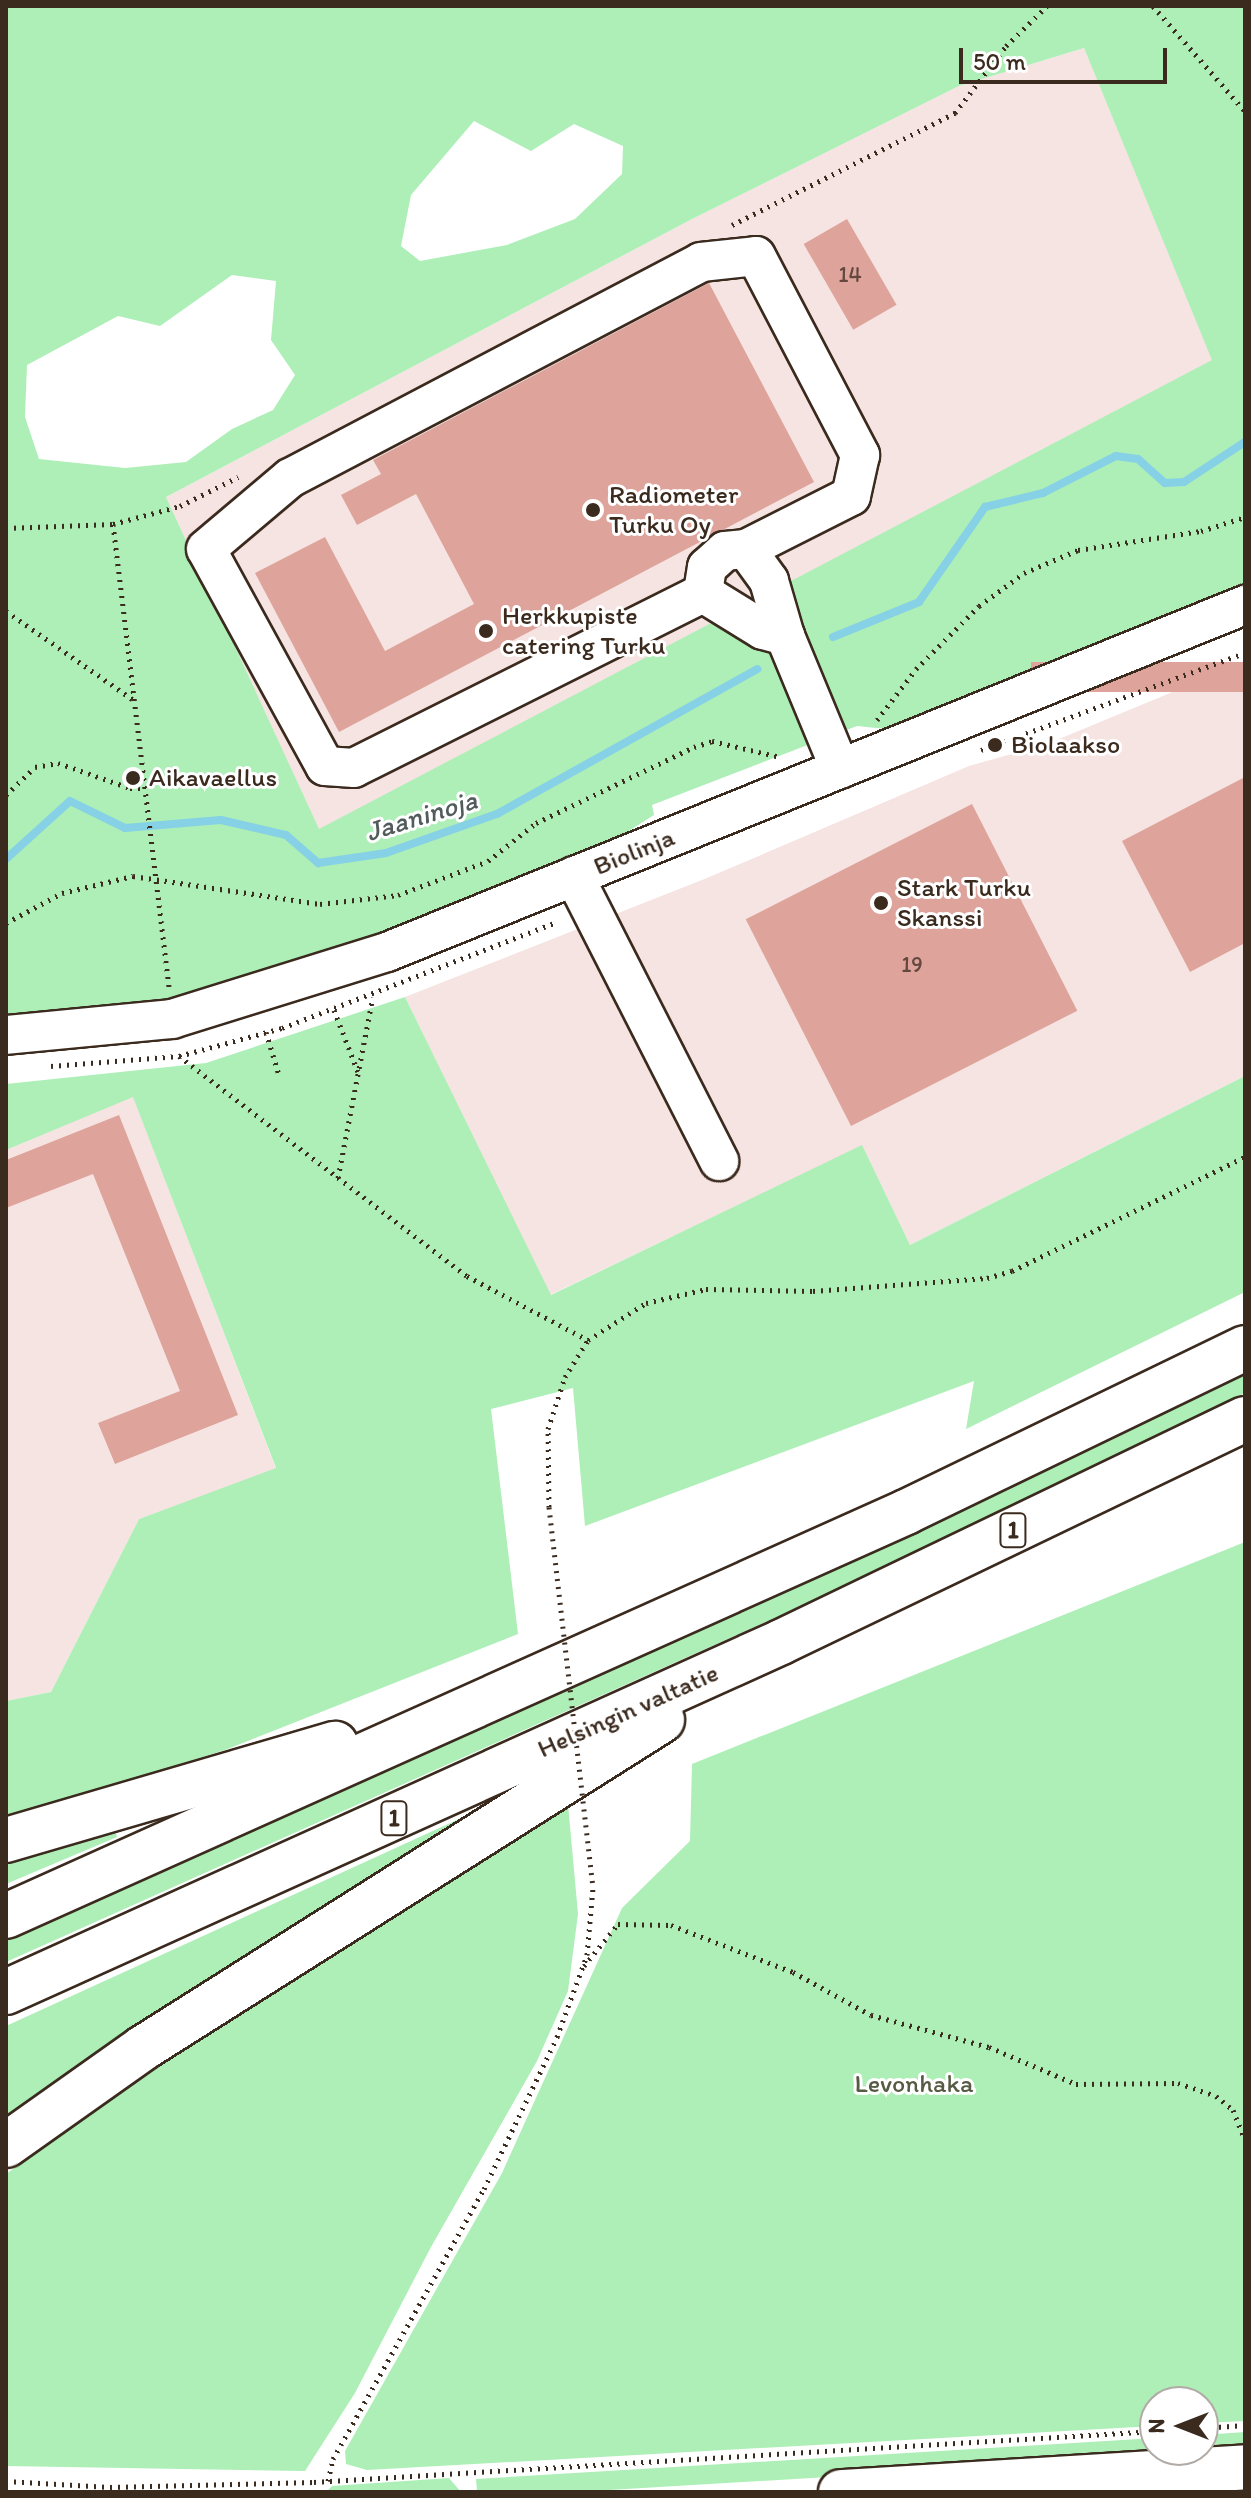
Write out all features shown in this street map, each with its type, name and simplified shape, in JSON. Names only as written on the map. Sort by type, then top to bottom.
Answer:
[{"type":"main road","name":"1","points":[[6,1916],[906,1512],[1245,1348]]},
{"type":"main road","name":"Helsingin valtatie","points":[[6,1992],[781,1642],[1245,1419]]},
{"type":"main road","points":[[6,2145],[143,2048],[520,1813],[781,1642]]},
{"type":"main road","points":[[6,1840],[495,1698]]},
{"type":"main road","points":[[841,2492],[1245,2467]]},
{"type":"street","points":[[756,256],[860,455],[851,496],[746,549],[725,551],[707,567],[703,593],[354,768],[325,766],[206,549],[290,478],[701,262],[756,256]]},
{"type":"street","points":[[746,549],[769,581],[785,636],[840,769]]},
{"type":"street","points":[[703,593],[763,630],[785,636]]},
{"type":"street","name":"Biolinja","points":[[6,1035],[172,1019],[387,952],[1245,605]]},
{"type":"street","points":[[574,876],[719,1161]]},
{"type":"path","points":[[1153,6],[1245,111]]},
{"type":"path","points":[[873,732],[880,713],[916,669],[979,606],[1024,573],[1078,550],[1201,531],[1245,517]]},
{"type":"path","points":[[6,528],[113,524],[179,1056],[467,1276],[588,1340]]},
{"type":"path","points":[[6,611],[133,699]]},
{"type":"path","points":[[967,755],[1245,653]]},
{"type":"path","points":[[6,923],[62,893],[133,876],[320,904],[398,895],[488,861],[536,823],[694,747],[725,743],[783,759]]},
{"type":"path","points":[[6,795],[35,767],[58,763],[130,788],[145,788]]},
{"type":"path","points":[[338,1178],[373,997]]},
{"type":"path","points":[[334,1010],[358,1073]]},
{"type":"path","points":[[266,1032],[279,1075]]},
{"type":"path","points":[[328,2481],[333,2459],[502,2152],[576,1994],[584,1966],[593,1888],[549,1507],[548,1429],[565,1377],[588,1340],[646,1303],[706,1289],[813,1291],[959,1282],[1012,1271],[1245,1157]]},
{"type":"path","points":[[584,1966],[618,1924],[671,1925],[793,1972],[871,2015],[989,2047],[1076,2084],[1178,2083],[1216,2096],[1233,2110],[1245,2139]]},
{"type":"path","points":[[1219,2427],[1245,2425]]},
{"type":"path","points":[[6,2481],[110,2487],[328,2481],[1139,2432]]},
{"type":"shaded area","points":[[1084,48],[1213,360],[319,830],[166,497],[692,219],[959,86]]},
{"type":"shaded area","points":[[1245,662],[1245,1076],[910,1245],[862,1146],[550,1295],[405,997],[707,878],[969,766],[1047,744]]},
{"type":"shaded area","points":[[133,1096],[276,1469],[139,1519],[51,1692],[6,1701],[6,1150]]},
{"type":"green space","points":[[6,6],[1245,6],[1245,588],[886,729],[857,726],[652,805],[654,815],[608,844],[428,919],[152,1006],[6,1018]],"holes":[[[1084,48],[1212,360],[319,829],[166,497],[692,219],[959,86]],[[474,121],[531,151],[574,124],[623,146],[622,174],[575,219],[507,245],[420,261],[401,246],[411,195]],[[232,275],[276,281],[271,340],[295,375],[273,410],[232,429],[186,462],[125,468],[39,459],[25,417],[27,365],[118,316],[160,326]]]},
{"type":"green space","points":[[405,997],[551,1295],[862,1145],[910,1245],[1245,1076],[1245,1292],[966,1429],[974,1381],[585,1526],[573,1388],[491,1409],[518,1634],[225,1750],[6,1818],[6,1701],[51,1692],[139,1519],[276,1468],[133,1097],[6,1150],[6,1084],[206,1063]]},
{"type":"green space","points":[[1245,1371],[1245,1393],[864,1578],[6,1962],[6,1941],[605,1673]]},
{"type":"green space","name":"Levonhaka","points":[[1245,1542],[1245,2421],[1219,2422],[1219,2386],[1139,2386],[1139,2427],[367,2470],[346,2464],[345,2451],[502,2173],[622,1908],[690,1841],[692,1764]]},
{"type":"green space","points":[[568,1804],[578,1914],[568,1991],[537,2061],[431,2247],[355,2393],[305,2471],[6,2466],[6,2174],[262,1992]]},
{"type":"green space","points":[[483,1808],[6,2129],[6,2026]]},
{"type":"green space","points":[[114,1825],[117,1837],[6,1884],[6,1852]]},
{"type":"green space","points":[[1245,2432],[1245,2452],[1219,2454],[1219,2434]]},
{"type":"green space","points":[[1139,2439],[1139,2458],[576,2492],[477,2492],[476,2479]]},
{"type":"green space","points":[[449,2478],[461,2492],[326,2492],[332,2486]]},
{"type":"building","points":[[847,219],[896,305],[853,330],[804,244]]},
{"type":"building","name":"Radiometer Turku Oy","points":[[709,283],[814,482],[339,732],[255,573],[325,537],[385,651],[474,604],[416,494],[357,525],[341,495],[381,474],[373,460]]},
{"type":"building","points":[[1031,662],[1245,662],[1245,692],[1031,692]]},
{"type":"building","points":[[1245,777],[1245,943],[1190,972],[1122,841]]},
{"type":"building","points":[[972,804],[1077,1011],[851,1126],[746,919]]},
{"type":"building","points":[[119,1115],[238,1415],[115,1464],[98,1423],[180,1391],[93,1174],[6,1208],[6,1160]]},
{"type":"waterway","name":"Jaaninoja","points":[[833,637],[919,602],[985,507],[1043,493],[1116,456],[1138,459],[1165,483],[1184,482],[1245,442]]},
{"type":"waterway","name":"Jaaninoja","points":[[6,859],[70,801],[125,828],[221,820],[286,835],[318,863],[386,853],[497,814],[757,669]]},
{"type":"place","name":"Radiometer Turku Oy","points":[[593,510]]},
{"type":"place","name":"Herkkupiste catering Turku","points":[[486,631]]},
{"type":"place","name":"Biolaakso","points":[[995,745]]},
{"type":"place","name":"Aikavaellus","points":[[133,778]]},
{"type":"place","name":"Stark Turku Skanssi","points":[[881,903]]}]
